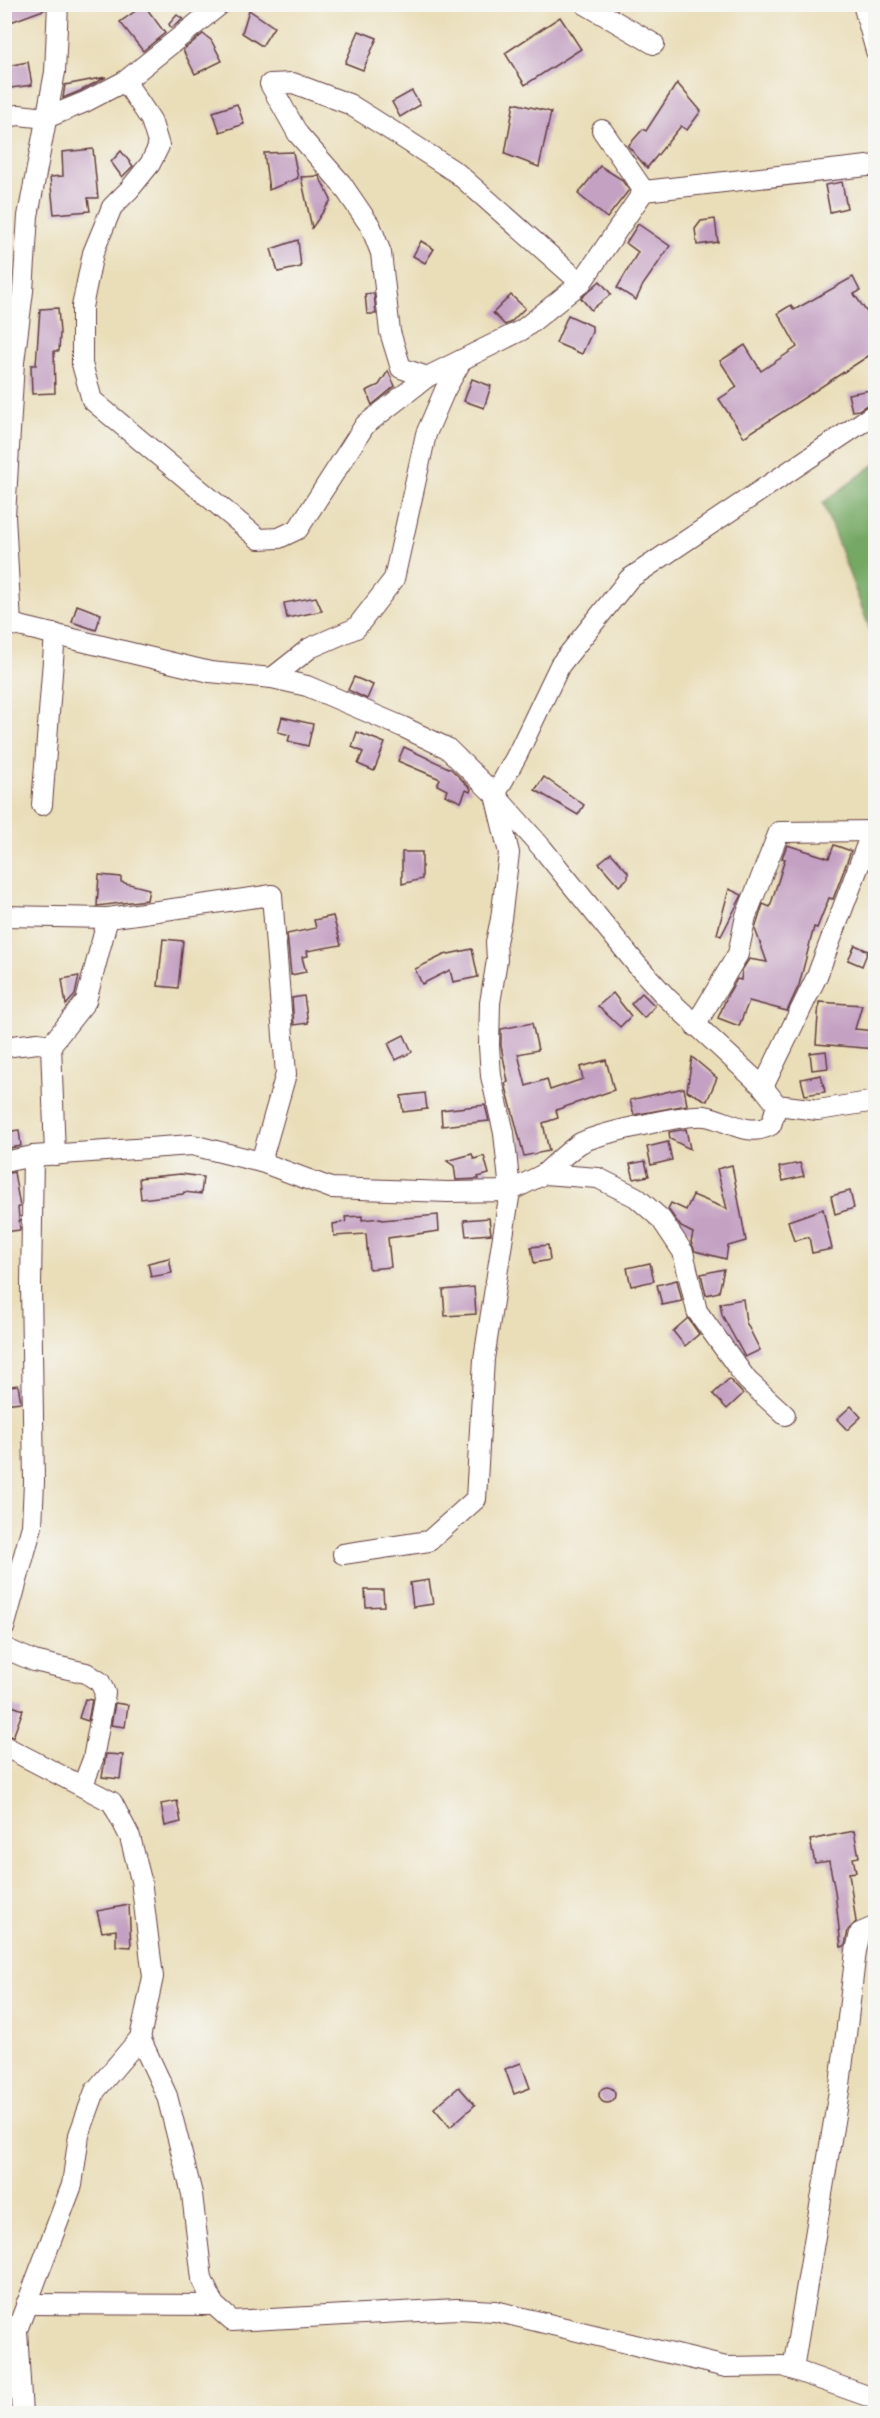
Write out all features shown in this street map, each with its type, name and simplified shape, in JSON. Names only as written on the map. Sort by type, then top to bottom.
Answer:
[{"type":"street","points":[[58,4],[55,72],[28,216],[23,291],[14,362],[5,516],[8,624],[210,672],[272,678],[307,686],[447,748],[495,795],[542,848],[637,965],[695,1026],[763,1087],[777,1105],[818,1110],[875,1103]]},
{"type":"street","points":[[4,117],[19,115],[46,118],[85,102],[125,81],[220,4]]},
{"type":"street","points":[[585,4],[654,44]]},
{"type":"street","points":[[863,4],[876,51]]},
{"type":"street","points":[[125,81],[156,129],[159,146],[150,164],[112,207],[93,253],[82,307],[82,364],[92,400],[260,539],[279,538],[298,529],[365,425],[393,406],[427,377],[522,330],[581,283],[644,190],[876,165]]},
{"type":"street","points":[[427,377],[401,368],[390,332],[381,253],[371,227],[341,183],[298,134],[270,84],[293,83],[349,104],[400,136],[457,173],[581,283]]},
{"type":"street","points":[[602,130],[644,190]]},
{"type":"street","points":[[272,678],[310,648],[356,628],[394,579],[426,434],[445,390],[462,360]]},
{"type":"street","points":[[343,1554],[429,1541],[476,1499],[484,1359],[510,1191],[504,1133],[491,1076],[489,1046],[490,1003],[497,960],[496,942],[509,853],[495,795],[560,665],[629,579],[876,413]]},
{"type":"street","points":[[42,805],[55,634]]},
{"type":"street","points":[[695,1026],[738,954],[746,916],[779,832],[874,831],[817,976],[763,1087]]},
{"type":"street","points":[[4,916],[108,918],[272,895],[286,1074],[261,1162]]},
{"type":"street","points":[[55,1155],[51,1046],[86,1001],[108,918]]},
{"type":"street","points":[[4,1047],[39,1043],[51,1046]]},
{"type":"street","points":[[4,1162],[33,1156],[192,1145],[261,1162],[331,1188],[448,1192],[510,1191],[544,1174],[580,1143],[598,1137],[673,1119],[704,1116],[745,1129],[761,1130],[771,1125],[777,1105]]},
{"type":"street","points":[[4,1628],[32,1526],[34,1482],[31,1285],[33,1156]]},
{"type":"street","points":[[544,1174],[598,1178],[636,1197],[661,1219],[683,1252],[697,1311],[747,1380],[785,1415]]},
{"type":"street","points":[[4,1648],[34,1661],[86,1673],[100,1682],[105,1693],[93,1760],[83,1785]]},
{"type":"street","points":[[4,1746],[112,1802],[130,1837],[141,1880],[153,1977],[140,2038],[95,2091],[79,2135],[72,2185],[17,2330],[22,2414]]},
{"type":"street","points":[[793,2369],[840,2085],[856,1951],[860,1933],[876,1926]]},
{"type":"street","points":[[140,2038],[167,2096],[192,2194],[202,2279],[214,2305],[232,2321],[457,2309],[495,2311],[726,2367],[783,2366],[876,2399]]},
{"type":"street","points":[[26,2304],[214,2305]]},
{"type":"green space","points":[[875,464],[875,643],[823,503]]},
{"type":"building","points":[[4,4],[46,4],[46,9],[8,23]]},
{"type":"building","points":[[144,5],[165,33],[143,51],[120,22]]},
{"type":"building","points":[[249,10],[274,27],[262,46],[242,33]]},
{"type":"building","points":[[177,15],[183,19],[171,28],[169,24]]},
{"type":"building","points":[[560,17],[581,49],[525,85],[505,53]]},
{"type":"building","points":[[359,31],[377,38],[363,70],[345,63]]},
{"type":"building","points":[[203,34],[211,40],[222,61],[195,74],[183,50]]},
{"type":"building","points":[[28,62],[32,85],[11,88],[7,66]]},
{"type":"building","points":[[106,77],[80,91],[63,98],[65,85]]},
{"type":"building","points":[[677,83],[701,111],[687,130],[681,126],[647,168],[628,146],[643,129],[646,131]]},
{"type":"building","points":[[412,91],[420,105],[400,117],[392,102]]},
{"type":"building","points":[[514,103],[551,112],[539,167],[505,154]]},
{"type":"building","points":[[237,104],[244,124],[220,132],[213,112]]},
{"type":"building","points":[[93,149],[98,198],[88,198],[90,211],[54,214],[50,177],[63,176],[62,152]]},
{"type":"building","points":[[121,151],[133,166],[122,177],[111,162]]},
{"type":"building","points":[[293,152],[298,178],[269,190],[264,153]]},
{"type":"building","points":[[600,166],[621,179],[629,190],[607,218],[578,194]]},
{"type":"building","points":[[319,176],[331,200],[312,228],[301,177]]},
{"type":"building","points":[[842,182],[847,208],[830,212],[825,185]]},
{"type":"building","points":[[715,219],[718,242],[697,245],[695,229],[701,221]]},
{"type":"building","points":[[638,224],[670,246],[643,285],[636,300],[617,288],[638,252],[626,243]]},
{"type":"building","points":[[298,240],[301,267],[278,272],[271,249]]},
{"type":"building","points":[[421,241],[434,249],[425,263],[413,256]]},
{"type":"building","points":[[853,277],[860,291],[854,294],[876,325],[876,351],[744,437],[719,399],[737,387],[720,361],[745,345],[761,371],[797,347],[778,313],[791,305],[794,310]]},
{"type":"building","points":[[600,281],[611,294],[591,310],[581,298]]},
{"type":"building","points":[[374,293],[376,314],[367,314],[365,294]]},
{"type":"building","points":[[511,295],[525,308],[505,325],[493,313]]},
{"type":"building","points":[[58,308],[60,333],[59,351],[54,351],[55,393],[32,394],[31,365],[36,365],[40,309]]},
{"type":"building","points":[[568,315],[592,326],[592,332],[582,354],[556,343]]},
{"type":"building","points":[[388,371],[395,386],[372,405],[366,391],[379,385]]},
{"type":"building","points":[[472,379],[491,386],[484,408],[464,401]]},
{"type":"building","points":[[870,390],[872,402],[859,410],[852,411],[848,394]]},
{"type":"building","points":[[316,597],[322,611],[287,618],[284,603]]},
{"type":"building","points":[[77,605],[101,614],[96,630],[72,622]]},
{"type":"building","points":[[354,677],[373,685],[367,699],[348,690]]},
{"type":"building","points":[[282,717],[313,724],[308,746],[288,741],[290,735],[278,732]]},
{"type":"building","points":[[357,732],[385,743],[374,771],[358,764],[363,752],[352,747]]},
{"type":"building","points":[[404,747],[451,769],[471,789],[470,792],[466,790],[461,802],[445,795],[447,790],[437,785],[440,779],[398,761]]},
{"type":"building","points":[[544,777],[584,805],[578,815],[535,790]]},
{"type":"building","points":[[787,845],[829,858],[834,845],[851,851],[833,899],[829,898],[817,928],[814,927],[799,985],[787,1011],[749,1001],[739,1026],[718,1018],[737,979],[741,980],[742,970],[749,959],[767,962],[755,929],[763,904],[770,907]]},
{"type":"building","points":[[402,852],[422,852],[422,879],[402,884]]},
{"type":"building","points":[[611,853],[628,872],[628,878],[619,886],[599,863]]},
{"type":"building","points":[[99,875],[121,877],[121,882],[149,889],[147,900],[97,906]]},
{"type":"building","points":[[729,889],[742,895],[721,936],[717,934]]},
{"type":"building","points":[[333,916],[341,945],[307,951],[308,956],[302,957],[306,972],[291,975],[287,934],[316,928],[314,920]]},
{"type":"building","points":[[163,939],[183,941],[178,988],[158,986]]},
{"type":"building","points":[[855,945],[868,951],[862,966],[848,960]]},
{"type":"building","points":[[472,949],[478,977],[453,982],[450,970],[422,984],[415,969],[444,955]]},
{"type":"building","points":[[79,976],[75,995],[66,1005],[62,979]]},
{"type":"building","points":[[613,993],[631,1016],[620,1027],[598,1006]]},
{"type":"building","points":[[642,993],[655,1006],[644,1018],[631,1004]]},
{"type":"building","points":[[304,996],[308,1023],[294,1025],[292,998]]},
{"type":"building","points":[[819,1002],[862,1005],[855,1029],[876,1031],[876,1049],[816,1044]]},
{"type":"building","points":[[532,1023],[538,1050],[518,1054],[526,1086],[547,1079],[550,1090],[583,1079],[580,1067],[606,1060],[614,1090],[556,1110],[558,1118],[543,1123],[549,1151],[524,1156],[505,1083],[508,1082],[501,1046],[501,1029]]},
{"type":"building","points":[[404,1035],[412,1052],[396,1060],[388,1043]]},
{"type":"building","points":[[826,1051],[828,1068],[812,1070],[810,1053]]},
{"type":"building","points":[[692,1057],[717,1078],[707,1101],[687,1091]]},
{"type":"building","points":[[821,1075],[825,1092],[805,1095],[801,1079]]},
{"type":"building","points":[[684,1088],[687,1105],[634,1115],[630,1100]]},
{"type":"building","points":[[425,1093],[427,1109],[403,1112],[401,1096]]},
{"type":"building","points":[[485,1105],[489,1121],[442,1126],[441,1110]]},
{"type":"building","points":[[686,1129],[690,1149],[670,1139],[669,1132]]},
{"type":"building","points":[[19,1130],[21,1146],[4,1149],[4,1132]]},
{"type":"building","points":[[668,1142],[672,1160],[651,1165],[647,1147]]},
{"type":"building","points":[[472,1154],[474,1159],[484,1156],[489,1174],[478,1177],[479,1179],[456,1180],[454,1166],[447,1161]]},
{"type":"building","points":[[645,1161],[649,1176],[634,1179],[630,1164]]},
{"type":"building","points":[[800,1163],[804,1176],[783,1181],[779,1167]]},
{"type":"building","points":[[732,1165],[746,1241],[728,1246],[726,1259],[695,1251],[691,1242],[693,1233],[681,1227],[668,1209],[671,1203],[686,1210],[693,1195],[727,1209],[717,1169]]},
{"type":"building","points":[[14,1172],[20,1207],[18,1207],[20,1230],[4,1232],[4,1174]]},
{"type":"building","points":[[181,1174],[203,1177],[201,1194],[184,1192],[183,1194],[141,1199],[139,1178]]},
{"type":"building","points":[[850,1191],[854,1208],[835,1214],[831,1196]]},
{"type":"building","points":[[823,1209],[832,1249],[812,1253],[809,1237],[794,1241],[788,1221]]},
{"type":"building","points":[[438,1215],[439,1231],[388,1238],[391,1267],[369,1269],[366,1234],[334,1236],[333,1224],[346,1222],[345,1217],[362,1216],[362,1220],[381,1218],[382,1220]]},
{"type":"building","points":[[489,1218],[491,1234],[466,1236],[464,1220]]},
{"type":"building","points":[[548,1245],[550,1260],[534,1263],[531,1247]]},
{"type":"building","points":[[169,1258],[172,1273],[151,1277],[148,1263]]},
{"type":"building","points":[[650,1263],[654,1281],[631,1286],[627,1268]]},
{"type":"building","points":[[724,1269],[719,1292],[706,1295],[701,1274]]},
{"type":"building","points":[[677,1280],[682,1301],[662,1305],[657,1285]]},
{"type":"building","points":[[474,1287],[476,1314],[445,1316],[443,1290]]},
{"type":"building","points":[[743,1299],[746,1322],[760,1350],[745,1357],[722,1315],[720,1303]]},
{"type":"building","points":[[688,1318],[699,1334],[685,1346],[673,1331]]},
{"type":"building","points":[[729,1379],[743,1394],[727,1409],[713,1394]]},
{"type":"building","points":[[18,1385],[21,1402],[4,1404],[4,1387]]},
{"type":"building","points":[[851,1406],[861,1417],[847,1430],[837,1419]]},
{"type":"building","points":[[429,1580],[433,1604],[413,1607],[410,1583]]},
{"type":"building","points":[[365,1590],[383,1590],[384,1606],[366,1607]]},
{"type":"building","points":[[85,1699],[92,1700],[88,1721],[79,1718]]},
{"type":"building","points":[[4,1703],[23,1710],[13,1737],[4,1734]]},
{"type":"building","points":[[115,1703],[128,1705],[125,1727],[111,1725]]},
{"type":"building","points":[[106,1754],[123,1755],[120,1779],[102,1777]]},
{"type":"building","points":[[177,1801],[181,1822],[165,1826],[161,1804]]},
{"type":"building","points":[[854,1831],[859,1857],[853,1858],[856,1872],[849,1873],[856,1922],[848,1930],[845,1946],[841,1947],[829,1861],[815,1863],[810,1840]]},
{"type":"building","points":[[129,1905],[131,1947],[116,1946],[116,1930],[102,1932],[97,1911]]},
{"type":"building","points":[[521,2063],[530,2088],[514,2094],[505,2069]]},
{"type":"building","points":[[459,2087],[475,2105],[450,2127],[434,2108]]},
{"type":"building","points":[[607,2087],[613,2089],[615,2095],[613,2101],[607,2103],[601,2101],[599,2095],[601,2089]]}]
